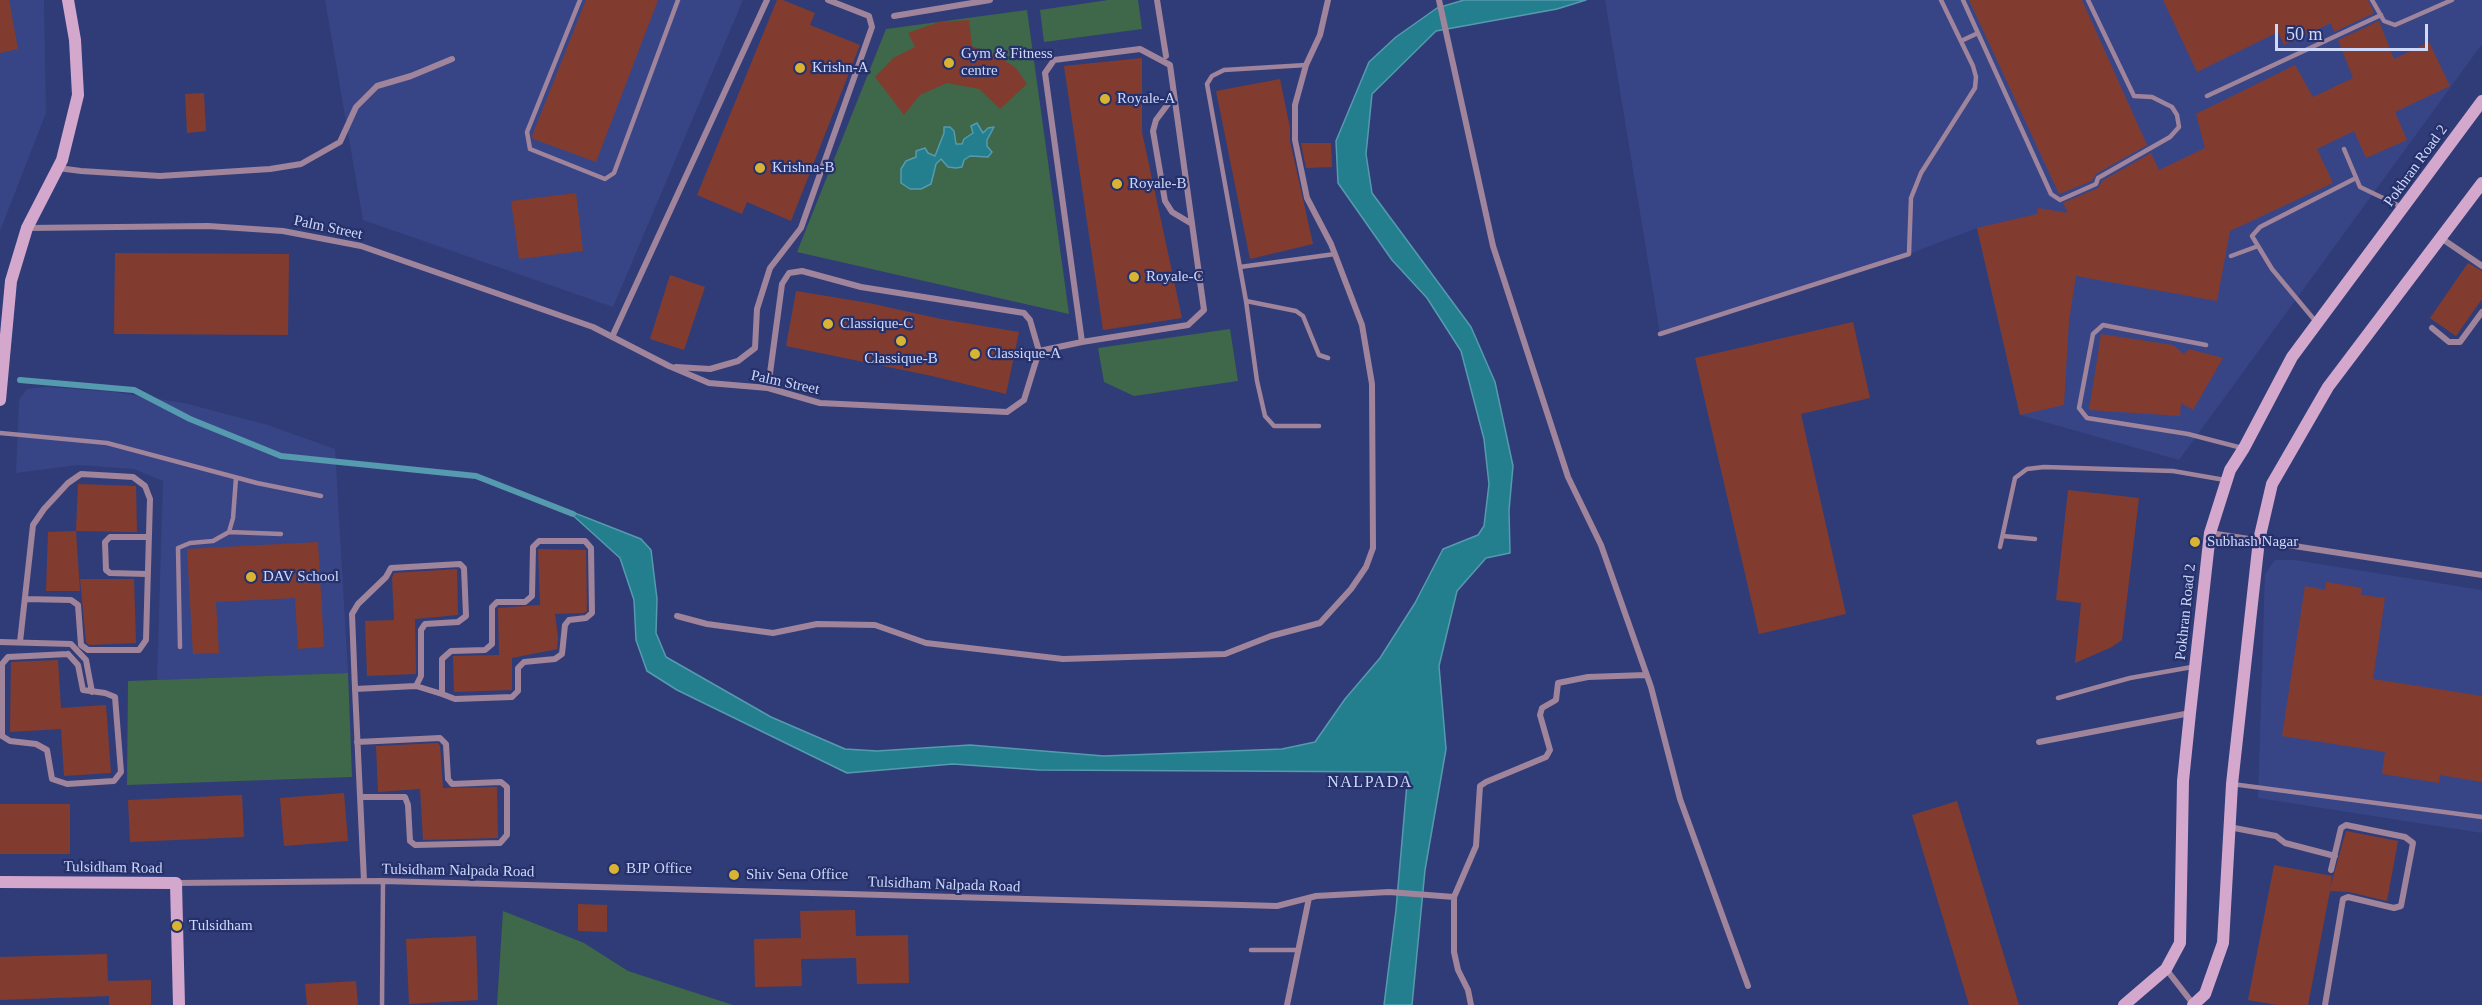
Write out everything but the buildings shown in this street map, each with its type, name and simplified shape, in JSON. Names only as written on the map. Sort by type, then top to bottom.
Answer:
[{"type":"main road","points":[[0,400],[12,281],[27,228],[62,160],[78,95],[75,40],[68,0]]},
{"type":"main road","name":"Pokhran Road 2","points":[[2124,1005],[2166,969],[2180,943],[2183,781],[2190,713],[2210,533],[2230,470],[2292,357],[2482,101]]},
{"type":"main road","points":[[2194,1005],[2205,993],[2223,943],[2232,784],[2259,540],[2272,484],[2328,387],[2482,183]]},
{"type":"main road","name":"Tulsidham Road","points":[[0,882],[177,883],[180,1005]]},
{"type":"street","points":[[612,337],[767,0]]},
{"type":"street","points":[[669,366],[710,369],[738,361],[755,348],[757,309],[770,268],[801,228],[872,27],[868,16],[828,0]]},
{"type":"street","points":[[894,16],[990,0]]},
{"type":"street","points":[[1157,0],[1166,56]]},
{"type":"street","points":[[677,616],[707,624],[773,633],[817,624],[875,625],[926,643],[1063,659],[1225,654],[1271,636],[1320,623],[1351,589],[1366,567],[1373,548],[1372,384],[1362,325],[1335,254],[1307,198],[1295,140],[1295,105],[1306,65],[1320,35],[1328,0]]},
{"type":"street","points":[[1439,1],[1493,246],[1568,477],[1601,545],[1646,675],[1680,799],[1748,986]]},
{"type":"street","points":[[768,388],[782,284],[789,273],[802,271],[861,287],[1024,313],[1030,320],[1039,351],[1188,325],[1204,310],[1170,65],[1140,49],[1054,60],[1045,72],[1082,342]]},
{"type":"street","points":[[57,168],[159,176],[270,169],[301,164],[340,142],[356,107],[377,86],[452,59]]},
{"type":"street","points":[[1174,96],[1156,120],[1153,131],[1165,201],[1172,212],[1192,224]]},
{"type":"street","name":"Palm Street","points":[[27,228],[208,226],[283,231],[361,246],[593,327],[669,366],[709,383],[768,388],[820,403],[1007,412],[1024,400],[1039,351]]},
{"type":"street","points":[[2441,238],[2482,266]]},
{"type":"street","points":[[2432,328],[2449,342],[2460,342],[2482,312]]},
{"type":"street","points":[[20,642],[33,525],[44,509],[68,483],[81,474],[134,477],[146,486],[150,499],[146,639],[139,650],[88,650],[81,645],[78,605],[71,600],[25,599]]},
{"type":"street","points":[[2210,533],[2482,575]]},
{"type":"street","points":[[147,574],[110,573],[106,570],[105,542],[110,537],[149,537]]},
{"type":"street","points":[[355,689],[416,686],[456,699],[512,697],[518,691],[518,668],[524,662],[555,659],[562,654],[565,625],[569,620],[586,618],[592,613],[591,548],[585,541],[539,541],[533,547],[532,596],[525,602],[497,602],[492,607],[492,644],[484,650],[451,651],[442,659],[442,694]]},
{"type":"street","points":[[364,881],[352,614],[358,604],[386,578],[391,568],[460,564],[464,568],[466,616],[458,622],[425,624],[421,630],[422,676],[416,686]]},
{"type":"street","points":[[0,642],[71,644],[86,660],[92,692]]},
{"type":"street","points":[[68,654],[78,665],[83,690],[92,692],[105,693],[115,698],[121,772],[114,781],[67,784],[52,779],[47,750],[36,744],[10,741],[2,736],[2,664],[8,657],[68,654]]},
{"type":"street","points":[[1471,1005],[1454,952],[1454,897],[1476,846],[1480,786],[1546,757],[1550,750],[1540,715],[1542,708],[1557,700],[1558,683],[1588,677],[1646,675]]},
{"type":"street","points":[[2039,742],[2190,713]]},
{"type":"street","points":[[357,742],[440,738],[446,744],[447,779],[452,784],[501,782],[507,787],[507,835],[500,843],[415,845],[410,842],[408,805],[405,797],[360,797]]},
{"type":"street","points":[[2327,1004],[2343,899],[2348,897],[2394,908],[2401,906],[2413,843],[2405,837],[2346,825],[2342,828],[2331,870]]},
{"type":"street","points":[[2229,827],[2276,836],[2285,843],[2335,856]]},
{"type":"street","name":"Tulsidham Nalpada Road","points":[[177,883],[383,881],[1277,906],[1309,898],[1389,892],[1454,897]]},
{"type":"street","points":[[1287,1005],[1309,898]]},
{"type":"street","points":[[2166,969],[2194,1005]]},
{"type":"lane","points":[[580,0],[527,132],[530,149],[605,179],[614,173],[678,0]]},
{"type":"lane","points":[[1660,334],[1909,254],[1911,198],[1921,173],[1975,88],[1976,77],[1973,66],[1941,0]]},
{"type":"lane","points":[[1963,0],[2051,194],[2060,200],[2096,184],[2098,178],[2170,137],[2179,127],[2177,115],[2172,107],[2152,97],[2134,96],[2088,0]]},
{"type":"lane","points":[[2372,0],[2384,21],[2396,25],[2452,0]]},
{"type":"lane","points":[[2207,96],[2381,15]]},
{"type":"lane","points":[[1961,41],[1978,33]]},
{"type":"lane","points":[[1306,65],[1224,70],[1212,76],[1207,84],[1246,301],[1257,381],[1265,416],[1274,426],[1319,426]]},
{"type":"lane","points":[[2344,149],[2360,187],[2404,208]]},
{"type":"lane","points":[[2317,323],[2272,269],[2252,236],[2260,227],[2356,178]]},
{"type":"lane","points":[[2231,256],[2258,246]]},
{"type":"lane","points":[[1240,267],[1335,254]]},
{"type":"lane","points":[[1246,301],[1296,310],[1303,316],[1319,355],[1328,358]]},
{"type":"lane","points":[[2206,345],[2103,325],[2093,334],[2079,408],[2087,418],[2188,434],[2244,448]]},
{"type":"lane","points":[[0,433],[107,443],[236,478],[321,496]]},
{"type":"lane","points":[[2000,547],[2015,478],[2026,469],[2044,467],[2173,471],[2227,480]]},
{"type":"lane","points":[[230,532],[236,478]]},
{"type":"lane","points":[[180,647],[178,548],[190,543],[213,541],[230,532],[281,534]]},
{"type":"lane","points":[[2003,536],[2035,539]]},
{"type":"lane","points":[[2058,698],[2130,678],[2195,667]]},
{"type":"lane","points":[[2232,784],[2482,817]]},
{"type":"lane","points":[[382,1005],[383,881]]},
{"type":"lane","points":[[1251,950],[1297,950]]},
{"type":"shaded area","points":[[0,0],[44,0],[46,113],[0,231]]},
{"type":"shaded area","points":[[325,0],[743,0],[613,307],[363,220]]},
{"type":"shaded area","points":[[1108,0],[1138,0],[1142,29],[1044,42],[1040,10]]},
{"type":"shaded area","points":[[1464,0],[1586,0],[1557,9],[1436,31],[1372,94],[1366,154],[1372,193],[1471,327],[1495,382],[1513,466],[1509,510],[1510,553],[1486,558],[1457,591],[1439,666],[1446,749],[1425,870],[1412,1005],[1384,1005],[1396,910],[1408,772],[1039,770],[953,764],[847,773],[677,690],[647,671],[636,640],[634,600],[620,558],[567,510],[641,539],[651,550],[657,599],[656,633],[666,657],[771,717],[845,749],[877,751],[970,745],[1104,756],[1282,749],[1315,742],[1345,699],[1380,658],[1415,603],[1443,549],[1478,535],[1484,526],[1489,484],[1484,439],[1461,351],[1427,298],[1392,260],[1338,183],[1336,141],[1369,62],[1396,37],[1437,8]]},
{"type":"shaded area","points":[[1605,0],[2482,0],[2482,44],[2179,460],[2020,415],[1977,228],[1909,254],[1660,334]]},
{"type":"shaded area","points":[[1027,10],[1069,314],[797,252],[886,29]]},
{"type":"shaded area","points":[[977,123],[983,133],[988,128],[994,127],[987,140],[987,146],[992,152],[988,157],[970,156],[964,160],[962,167],[956,168],[948,167],[941,159],[936,164],[931,184],[921,189],[910,189],[901,183],[901,169],[906,161],[916,157],[916,151],[925,148],[928,153],[935,156],[944,127],[950,127],[954,131],[956,144],[962,144],[964,139],[973,133],[971,126]]},
{"type":"shaded area","points":[[1230,329],[1238,381],[1134,396],[1104,382],[1098,348]]},
{"type":"shaded area","name":"DAV School","points":[[46,387],[114,392],[184,403],[268,425],[335,449],[348,673],[157,680],[163,481],[134,469],[78,465],[16,473],[19,400],[27,389]]},
{"type":"shaded area","points":[[2275,560],[2294,560],[2482,590],[2482,833],[2258,798],[2265,574]]},
{"type":"shaded area","points":[[348,673],[352,777],[127,785],[128,681]]},
{"type":"shaded area","points":[[503,911],[584,943],[628,971],[733,1005],[497,1005]]},
{"type":"waterway","points":[[20,380],[134,390],[190,419],[281,456],[476,476],[573,514]]},
{"type":"place","name":"Gym & Fitness centre","points":[[949,63]]},
{"type":"place","name":"Krishn-A","points":[[800,68]]},
{"type":"place","name":"Royale-A","points":[[1105,99]]},
{"type":"place","name":"Krishna-B","points":[[760,168]]},
{"type":"place","name":"Royale-B","points":[[1117,184]]},
{"type":"place","name":"Royale-C","points":[[1134,277]]},
{"type":"place","name":"Classique-C","points":[[828,324]]},
{"type":"place","name":"Classique-B","points":[[901,341]]},
{"type":"place","name":"Classique-A","points":[[975,354]]},
{"type":"place","name":"Subhash Nagar","points":[[2195,542]]},
{"type":"place","name":"DAV School","points":[[251,577]]},
{"type":"place","name":"BJP Office","points":[[614,869]]},
{"type":"place","name":"Shiv Sena Office","points":[[734,875]]},
{"type":"place","name":"Tulsidham","points":[[177,926]]},
{"type":"district","name":"NALPADA","points":[[1370,783]]}]
